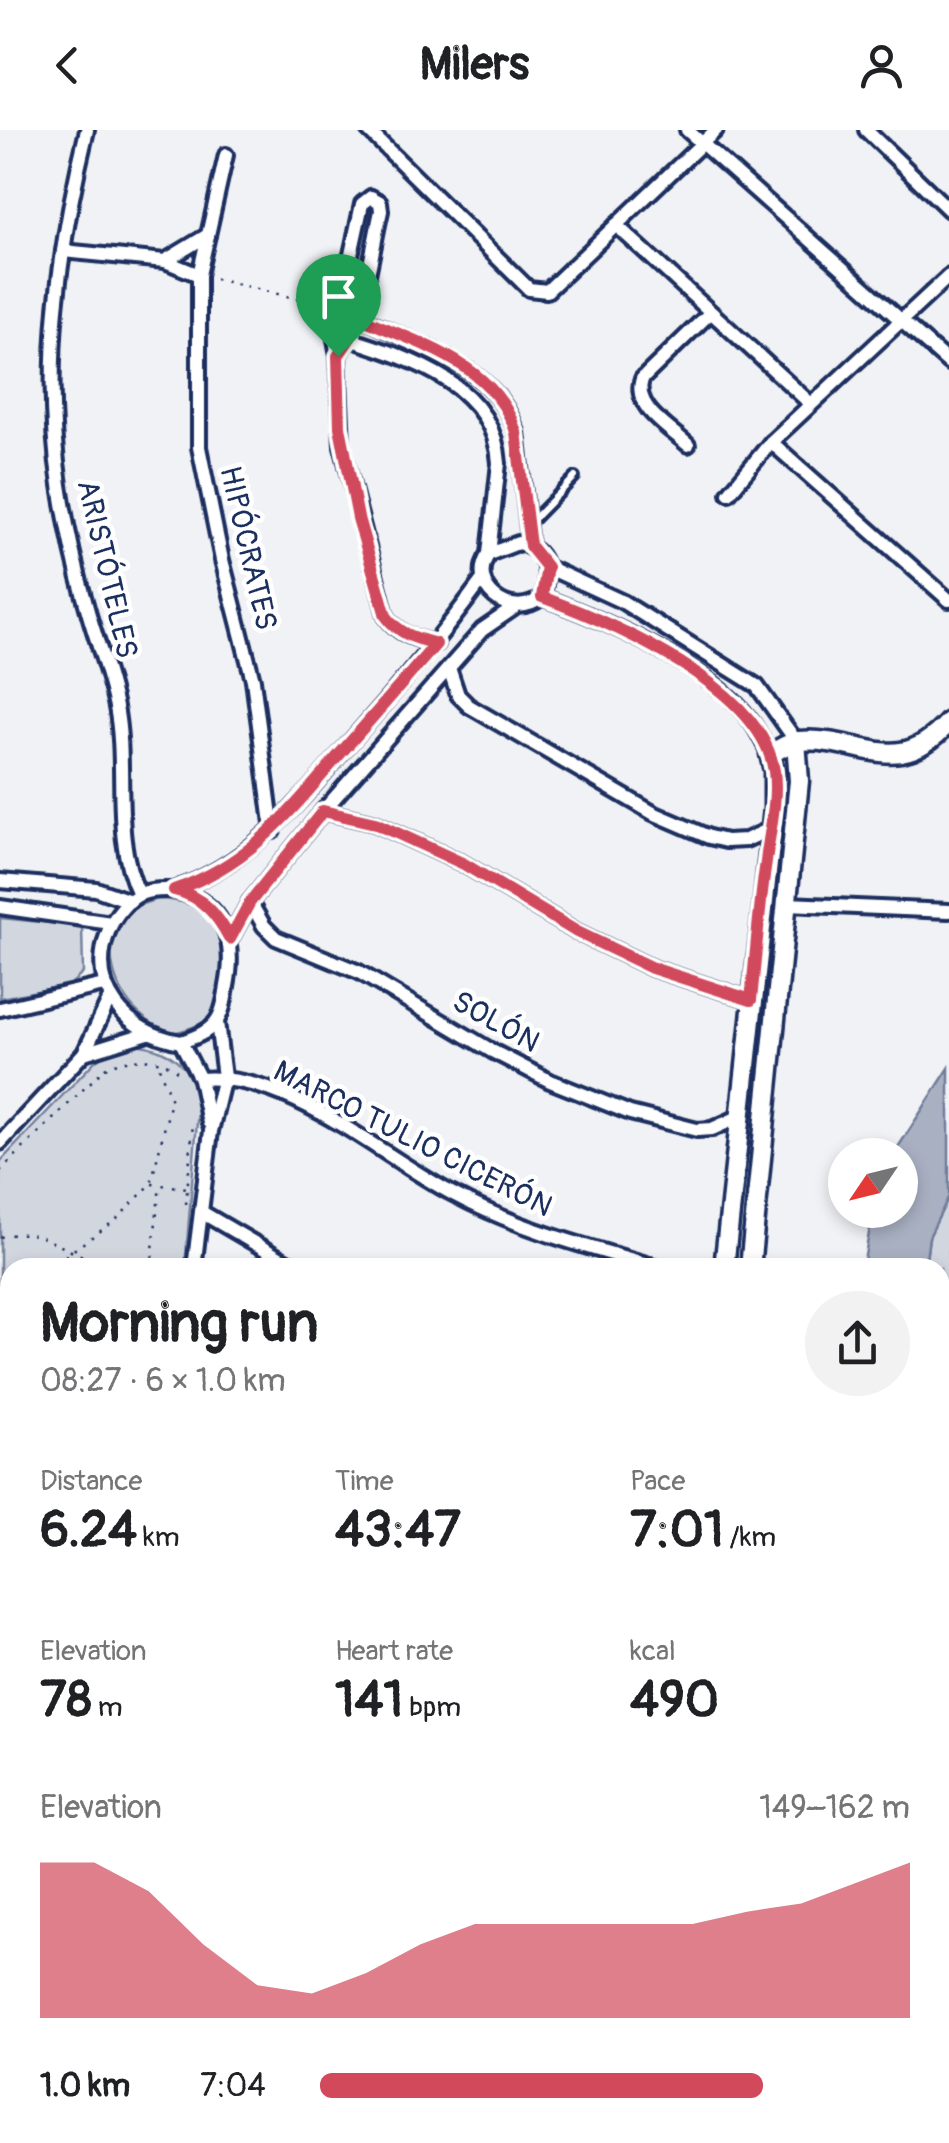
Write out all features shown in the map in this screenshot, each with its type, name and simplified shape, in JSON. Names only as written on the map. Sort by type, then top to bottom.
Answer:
[{"type":"street","name":"ARISTÓTELES","points":[[87,130],[63,251],[54,337],[52,417],[60,486],[84,600],[116,706],[126,860],[134,898]]},
{"type":"street","points":[[368,130],[528,289],[547,291],[716,130]]},
{"type":"street","points":[[686,130],[949,362]]},
{"type":"street","points":[[866,130],[949,210]]},
{"type":"street","name":"HIPÓCRATES","points":[[226,155],[199,275],[199,447],[222,560],[253,680],[273,831]]},
{"type":"street","points":[[338,356],[350,338],[382,206],[374,198],[362,204],[337,308],[334,333],[342,446],[386,616],[407,635],[436,644]]},
{"type":"street","points":[[616,225],[811,404]]},
{"type":"street","points":[[165,262],[208,234]]},
{"type":"street","points":[[63,251],[165,262],[199,275]]},
{"type":"street","points":[[729,493],[771,442],[949,276]]},
{"type":"street","points":[[337,308],[464,364],[494,390],[516,432],[530,546],[547,567],[623,602],[758,686],[796,741],[799,781],[751,1258]]},
{"type":"street","points":[[688,444],[642,403],[638,390],[642,380],[710,312]]},
{"type":"street","points":[[334,333],[388,352],[456,384],[487,418],[500,463],[489,554]]},
{"type":"street","points":[[771,442],[949,600]]},
{"type":"street","points":[[514,608],[496,597],[483,579],[483,562],[489,554],[509,544],[530,546]]},
{"type":"street","points":[[230,939],[250,902],[323,811],[482,630],[514,608],[542,597],[547,567]]},
{"type":"street","points":[[0,881],[96,889],[134,898],[202,880],[234,862],[273,831],[436,644],[483,579]]},
{"type":"street","points":[[542,597],[605,620],[665,653],[727,695],[750,720],[770,754],[774,771],[770,829],[725,1258]]},
{"type":"street","points":[[449,668],[458,695],[469,706],[653,813],[726,841],[746,840],[770,829]]},
{"type":"street","points":[[770,754],[796,741],[903,753],[932,741],[949,722]]},
{"type":"street","points":[[323,811],[375,823],[464,864],[577,932],[652,968],[751,1000]]},
{"type":"street","points":[[174,890],[189,893],[220,919],[230,939],[232,960],[217,1022],[224,1077],[211,1131],[196,1258]]},
{"type":"street","points":[[134,898],[111,923],[102,948],[101,968],[107,992],[122,1015],[148,1033],[181,1042],[217,1022]]},
{"type":"street","name":"SOLÓN","points":[[250,902],[276,938],[358,972],[550,1081],[630,1113],[697,1130],[712,1130],[741,1116]]},
{"type":"street","points":[[787,904],[949,912]]},
{"type":"street","points":[[0,907],[111,923]]},
{"type":"street","points":[[0,1009],[107,992]]},
{"type":"street","points":[[0,1143],[84,1053],[107,992]]},
{"type":"street","points":[[84,1053],[148,1033]]},
{"type":"street","points":[[181,1042],[211,1131]]},
{"type":"street","name":"MARCO TULIO CICERÓN","points":[[194,1081],[224,1077],[269,1090],[326,1117],[454,1195],[560,1240],[625,1258]]},
{"type":"street","points":[[203,1212],[280,1258]]},
{"type":"lane","points":[[528,526],[576,477]]},
{"type":"path","points":[[199,275],[337,308]]},
{"type":"path","points":[[0,1171],[105,1068],[120,1061],[139,1058],[158,1063],[175,1068],[194,1081]]},
{"type":"path","points":[[62,1258],[116,1220],[151,1184],[171,1100],[158,1063]]},
{"type":"path","points":[[186,1208],[193,1121]]},
{"type":"path","points":[[151,1184],[188,1188]]},
{"type":"path","points":[[152,1258],[160,1185]]},
{"type":"path","points":[[0,1237],[24,1232],[45,1236],[91,1258]]},
{"type":"shaded area","points":[[158,899],[200,909],[215,926],[221,952],[219,987],[210,1016],[195,1026],[166,1035],[123,994],[112,957],[120,921],[132,909]]},
{"type":"shaded area","points":[[0,918],[82,926],[83,973],[70,985],[0,998]]},
{"type":"shaded area","points":[[136,1044],[168,1054],[184,1067],[199,1098],[186,1258],[0,1258],[0,1162],[107,1052]]},
{"type":"shaded area","points":[[949,1196],[949,1258],[926,1258],[929,1237]]},
{"type":"water","points":[[949,1068],[949,1196],[929,1237],[926,1258],[865,1258],[870,1228],[918,1228],[918,1138],[904,1138]]},
{"type":"route","points":[[356,316],[464,364],[482,378],[494,390],[516,432],[530,546],[547,567],[542,597],[605,620],[665,653],[727,695],[750,720],[770,754],[774,771],[774,808],[751,1000],[652,968],[577,932],[464,864],[375,823],[323,811],[250,902],[230,939],[220,919],[204,903],[189,893],[174,890],[234,862],[273,831],[436,644],[407,635],[386,616],[342,446],[338,356],[350,338],[356,316]]}]
